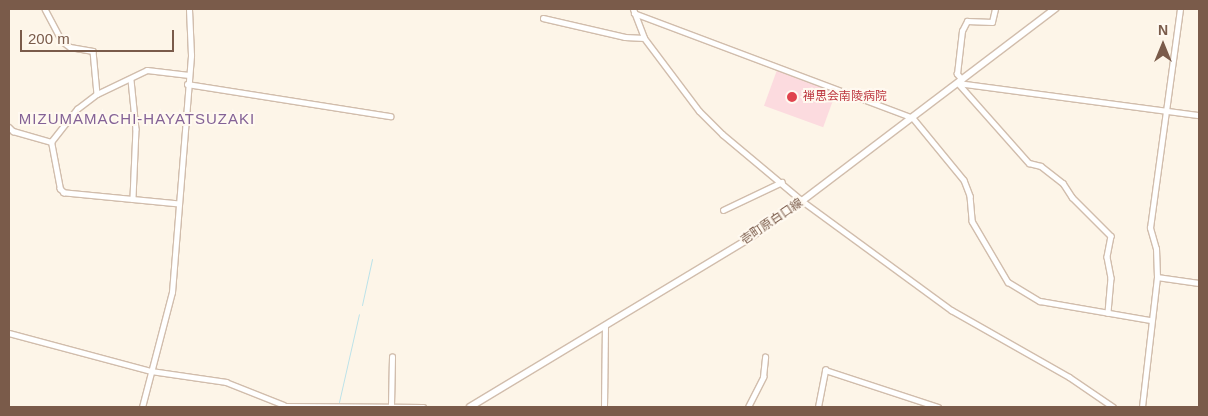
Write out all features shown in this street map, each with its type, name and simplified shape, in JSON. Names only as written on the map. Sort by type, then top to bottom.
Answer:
[{"type":"main road","name":"壱町原白口線","points":[[470,407],[747,240],[913,118],[1055,9]]},
{"type":"street","points":[[45,9],[62,41],[70,47],[93,51],[97,94]]},
{"type":"street","points":[[142,407],[172,292],[189,75],[190,9]]},
{"type":"street","points":[[995,9],[992,22],[967,21],[962,31],[957,74],[960,82],[1029,163],[1041,166],[1063,183],[1072,197],[1111,236],[1107,257],[1111,278],[1108,313]]},
{"type":"street","points":[[1142,407],[1150,320],[1157,277],[1156,249],[1150,228],[1180,9]]},
{"type":"street","points":[[633,11],[644,38],[700,111],[722,134],[782,182],[802,201],[951,310],[1069,377],[1113,407]]},
{"type":"street","points":[[633,11],[913,118],[964,180],[970,196],[972,221],[1008,282],[1040,301],[1150,320]]},
{"type":"street","points":[[542,18],[625,37],[644,38]]},
{"type":"street","points":[[179,204],[64,193],[60,189],[51,142],[77,109],[97,94],[131,80],[147,70],[189,75]]},
{"type":"street","points":[[131,80],[136,128],[133,199]]},
{"type":"street","points":[[960,82],[1199,115]]},
{"type":"street","points":[[187,84],[390,116]]},
{"type":"street","points":[[9,127],[13,131],[51,142]]},
{"type":"street","points":[[723,210],[782,182]]},
{"type":"street","points":[[1157,277],[1199,283]]},
{"type":"street","points":[[604,407],[605,326]]},
{"type":"street","points":[[9,333],[151,371],[226,382],[283,406],[391,405],[423,407]]},
{"type":"street","points":[[391,405],[392,357]]},
{"type":"street","points":[[748,407],[763,377],[765,357]]},
{"type":"street","points":[[818,407],[825,370],[938,407]]},
{"type":"shaded area","points":[[777,70],[836,92],[823,127],[764,106]]},
{"type":"waterway","points":[[362,305],[372,259]]},
{"type":"waterway","points":[[339,402],[359,314]]},
{"type":"place","name":"禅思会南陵病院","points":[[792,97]]},
{"type":"district","name":"MIZUMAMACHI-HAYATSUZAKI","points":[[137,119]]}]
